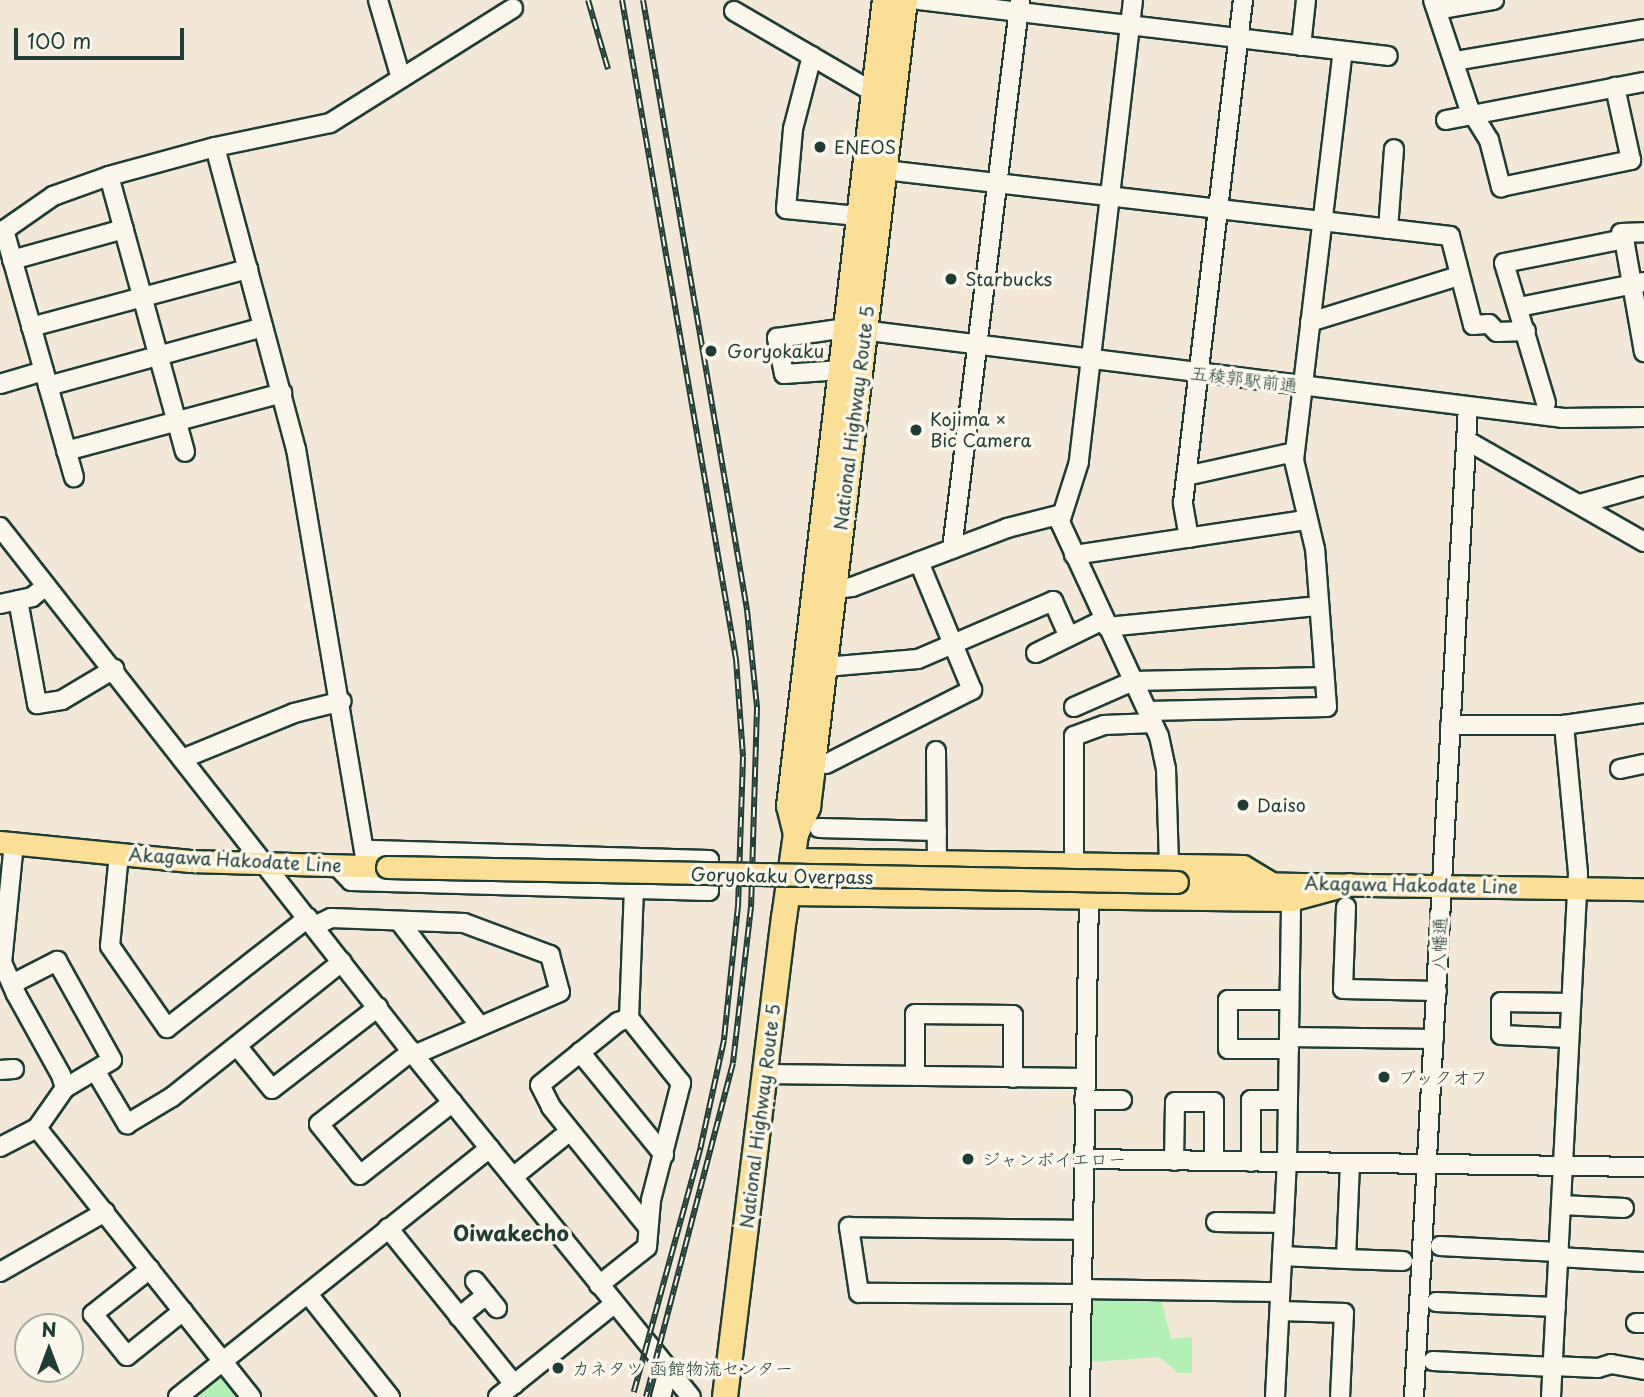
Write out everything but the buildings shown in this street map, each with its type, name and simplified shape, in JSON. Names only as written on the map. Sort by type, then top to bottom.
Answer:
[{"type":"highway","name":"National Highway Route 5","points":[[725,1397],[793,859],[808,831],[808,807],[834,589],[855,330],[858,216],[885,0]]},
{"type":"highway","name":"National Highway Route 5","points":[[808,831],[789,806],[841,370],[855,330],[885,170],[905,0]]},
{"type":"main road","name":"Akagawa Hakodate Line","points":[[7,842],[119,854],[263,862],[336,865],[373,861]]},
{"type":"main road","points":[[793,859],[1074,864],[1173,873]]},
{"type":"main road","name":"Goryokaku Overpass","points":[[373,861],[1173,873]]},
{"type":"main road","name":"Akagawa Hakodate Line","points":[[1173,873],[1271,883],[1644,889]]},
{"type":"main road","points":[[788,894],[1291,900],[1349,884]]},
{"type":"street","points":[[378,0],[401,78]]},
{"type":"street","points":[[919,0],[1019,6],[1130,25],[1388,56]]},
{"type":"street","points":[[1133,0],[1079,462],[1060,522],[1151,717],[1166,769],[1173,873]]},
{"type":"street","points":[[1189,538],[1183,503],[1242,0]]},
{"type":"street","points":[[1301,46],[1307,0]]},
{"type":"street","points":[[1494,0],[1435,5],[1472,114],[1489,140],[1501,187],[1631,160],[1615,87]]},
{"type":"street","points":[[952,549],[1019,6]]},
{"type":"street","points":[[74,477],[2,232],[53,197],[109,176],[215,147],[330,123],[513,8]]},
{"type":"street","points":[[734,11],[873,92]]},
{"type":"street","points":[[1455,61],[1644,29]]},
{"type":"street","points":[[1074,864],[1074,736],[1104,725],[1151,717],[1327,712],[1315,549],[1306,520],[1294,452],[1343,51]]},
{"type":"street","points":[[812,56],[793,129],[786,209],[858,216]]},
{"type":"street","points":[[1447,120],[1644,82]]},
{"type":"street","points":[[215,147],[282,393],[310,516],[373,861],[709,860],[709,891],[351,881],[336,865]]},
{"type":"street","points":[[1388,229],[1394,149]]},
{"type":"street","points":[[885,170],[1450,236],[1473,325],[1489,324],[1497,332],[1526,331]]},
{"type":"street","points":[[109,176],[186,452]]},
{"type":"street","points":[[12,260],[124,229]]},
{"type":"street","points":[[1546,403],[1504,263],[1644,232]]},
{"type":"street","points":[[1623,235],[1638,283],[1643,344]]},
{"type":"street","points":[[31,327],[247,269]]},
{"type":"street","points":[[1310,322],[1459,275]]},
{"type":"street","points":[[1519,307],[1638,283]]},
{"type":"street","points":[[0,383],[46,379],[159,355],[263,327]]},
{"type":"street","name":"五稜郭駅前通","points":[[841,370],[784,374],[777,338],[855,330],[1573,419],[1644,417]]},
{"type":"street","points":[[66,451],[282,393]]},
{"type":"street","name":"八幡通","points":[[1414,1397],[1468,407]]},
{"type":"street","points":[[1466,440],[1644,541]]},
{"type":"street","points":[[1186,477],[1294,452]]},
{"type":"street","points":[[1580,504],[1644,486]]},
{"type":"street","points":[[834,589],[852,587],[1007,528],[1062,514]]},
{"type":"street","points":[[1074,555],[1306,520]]},
{"type":"street","points":[[0,527],[413,1053],[691,1397]]},
{"type":"street","points":[[826,764],[972,690],[919,562]]},
{"type":"street","points":[[46,586],[32,597],[9,602],[37,704],[62,700],[114,669]]},
{"type":"street","points":[[825,667],[896,664],[954,644],[1053,601],[1069,637]]},
{"type":"street","points":[[1036,653],[1105,623],[1319,606]]},
{"type":"street","points":[[1074,706],[1133,681],[1324,677]]},
{"type":"street","points":[[183,760],[294,713],[342,701]]},
{"type":"street","points":[[1450,725],[1564,725],[1644,713]]},
{"type":"street","points":[[1551,1397],[1576,889],[1564,725]]},
{"type":"street","points":[[936,751],[937,862]]},
{"type":"street","points":[[1620,769],[1644,764]]},
{"type":"street","points":[[808,831],[937,831]]},
{"type":"street","points":[[7,842],[2,963],[65,1088]]},
{"type":"street","points":[[119,854],[110,946],[167,1028],[311,922],[331,918],[464,923],[550,955],[560,992],[413,1053],[319,1124],[360,1175],[453,1102]]},
{"type":"street","points":[[599,1285],[647,1247],[647,1226],[681,1083],[629,1018],[634,889]]},
{"type":"street","points":[[1080,1397],[1089,897]]},
{"type":"street","points":[[1275,1397],[1287,1163],[1291,900]]},
{"type":"street","points":[[1346,907],[1343,989],[1437,991]]},
{"type":"street","points":[[399,921],[479,1025]]},
{"type":"street","points":[[0,1147],[37,1128],[65,1088],[96,1072],[112,1060],[57,961],[12,984]]},
{"type":"street","points":[[96,1072],[127,1124],[172,1097],[342,962]]},
{"type":"street","points":[[1289,1000],[1228,1000],[1228,1049],[1289,1043],[1434,1040]]},
{"type":"street","points":[[1568,1038],[1501,1035],[1501,1002],[1570,1003]]},
{"type":"street","points":[[237,1046],[272,1089],[377,1007]]},
{"type":"street","points":[[915,1076],[915,1014],[1013,1015],[1013,1078]]},
{"type":"street","points":[[629,1018],[580,1052],[540,1085],[570,1131],[647,1226]]},
{"type":"street","points":[[580,1052],[664,1155]]},
{"type":"street","points":[[765,1074],[1084,1078]]},
{"type":"street","points":[[1251,1162],[1251,1101],[1288,1100]]},
{"type":"street","points":[[1084,1101],[1122,1101]]},
{"type":"street","points":[[1174,1161],[1175,1102],[1214,1102],[1214,1161]]},
{"type":"street","points":[[37,1128],[251,1397]]},
{"type":"street","points":[[513,1177],[570,1131]]},
{"type":"street","points":[[178,1397],[490,1148]]},
{"type":"street","points":[[1084,1160],[1644,1167]]},
{"type":"street","points":[[1346,1259],[1350,1163]]},
{"type":"street","points":[[1561,1205],[1624,1208]]},
{"type":"street","points":[[0,1272],[105,1212]]},
{"type":"street","points":[[1216,1222],[1284,1223]]},
{"type":"street","points":[[388,1227],[514,1384]]},
{"type":"street","points":[[1082,1230],[849,1227],[859,1293],[1280,1292]]},
{"type":"street","points":[[1440,1246],[1644,1262]]},
{"type":"street","points":[[1282,1256],[1404,1261]]},
{"type":"street","points":[[150,1269],[93,1314],[127,1356],[183,1311]]},
{"type":"street","points":[[308,1293],[390,1397]]},
{"type":"street","points":[[459,1317],[486,1295]]},
{"type":"street","points":[[1436,1302],[1556,1307]]},
{"type":"street","points":[[498,1397],[614,1304]]},
{"type":"street","points":[[1280,1311],[1344,1313],[1340,1397]]},
{"type":"street","points":[[1433,1361],[1598,1368],[1611,1364],[1644,1370]]},
{"type":"street","points":[[661,1397],[668,1371]]},
{"type":"green space","points":[[1097,1298],[1161,1299],[1171,1339],[1192,1337],[1192,1373],[1178,1373],[1160,1357],[1091,1362],[1091,1303]]},
{"type":"green space","points":[[220,1375],[227,1376],[242,1397],[193,1397]]},
{"type":"railway","points":[[588,0],[608,69]]},
{"type":"railway","points":[[622,0],[736,659],[743,757],[738,906],[724,1040],[700,1150],[634,1392]]},
{"type":"railway","points":[[643,0],[747,610],[757,707],[751,907],[733,1063],[646,1397]]},
{"type":"place","name":"ENEOS","points":[[820,147]]},
{"type":"place","name":"Starbucks","points":[[951,279]]},
{"type":"place","name":"Goryokaku","points":[[711,351]]},
{"type":"place","name":"Kojima × Bic Camera","points":[[916,430]]},
{"type":"place","name":"Daiso","points":[[1243,805]]},
{"type":"place","name":"ブックオフ","points":[[1384,1077]]},
{"type":"place","name":"ジャンボイエロー","points":[[968,1159]]},
{"type":"place","name":"カネタツ 函館物流センター","points":[[558,1368]]},
{"type":"district","name":"Oiwakecho","points":[[511,1232]]}]
